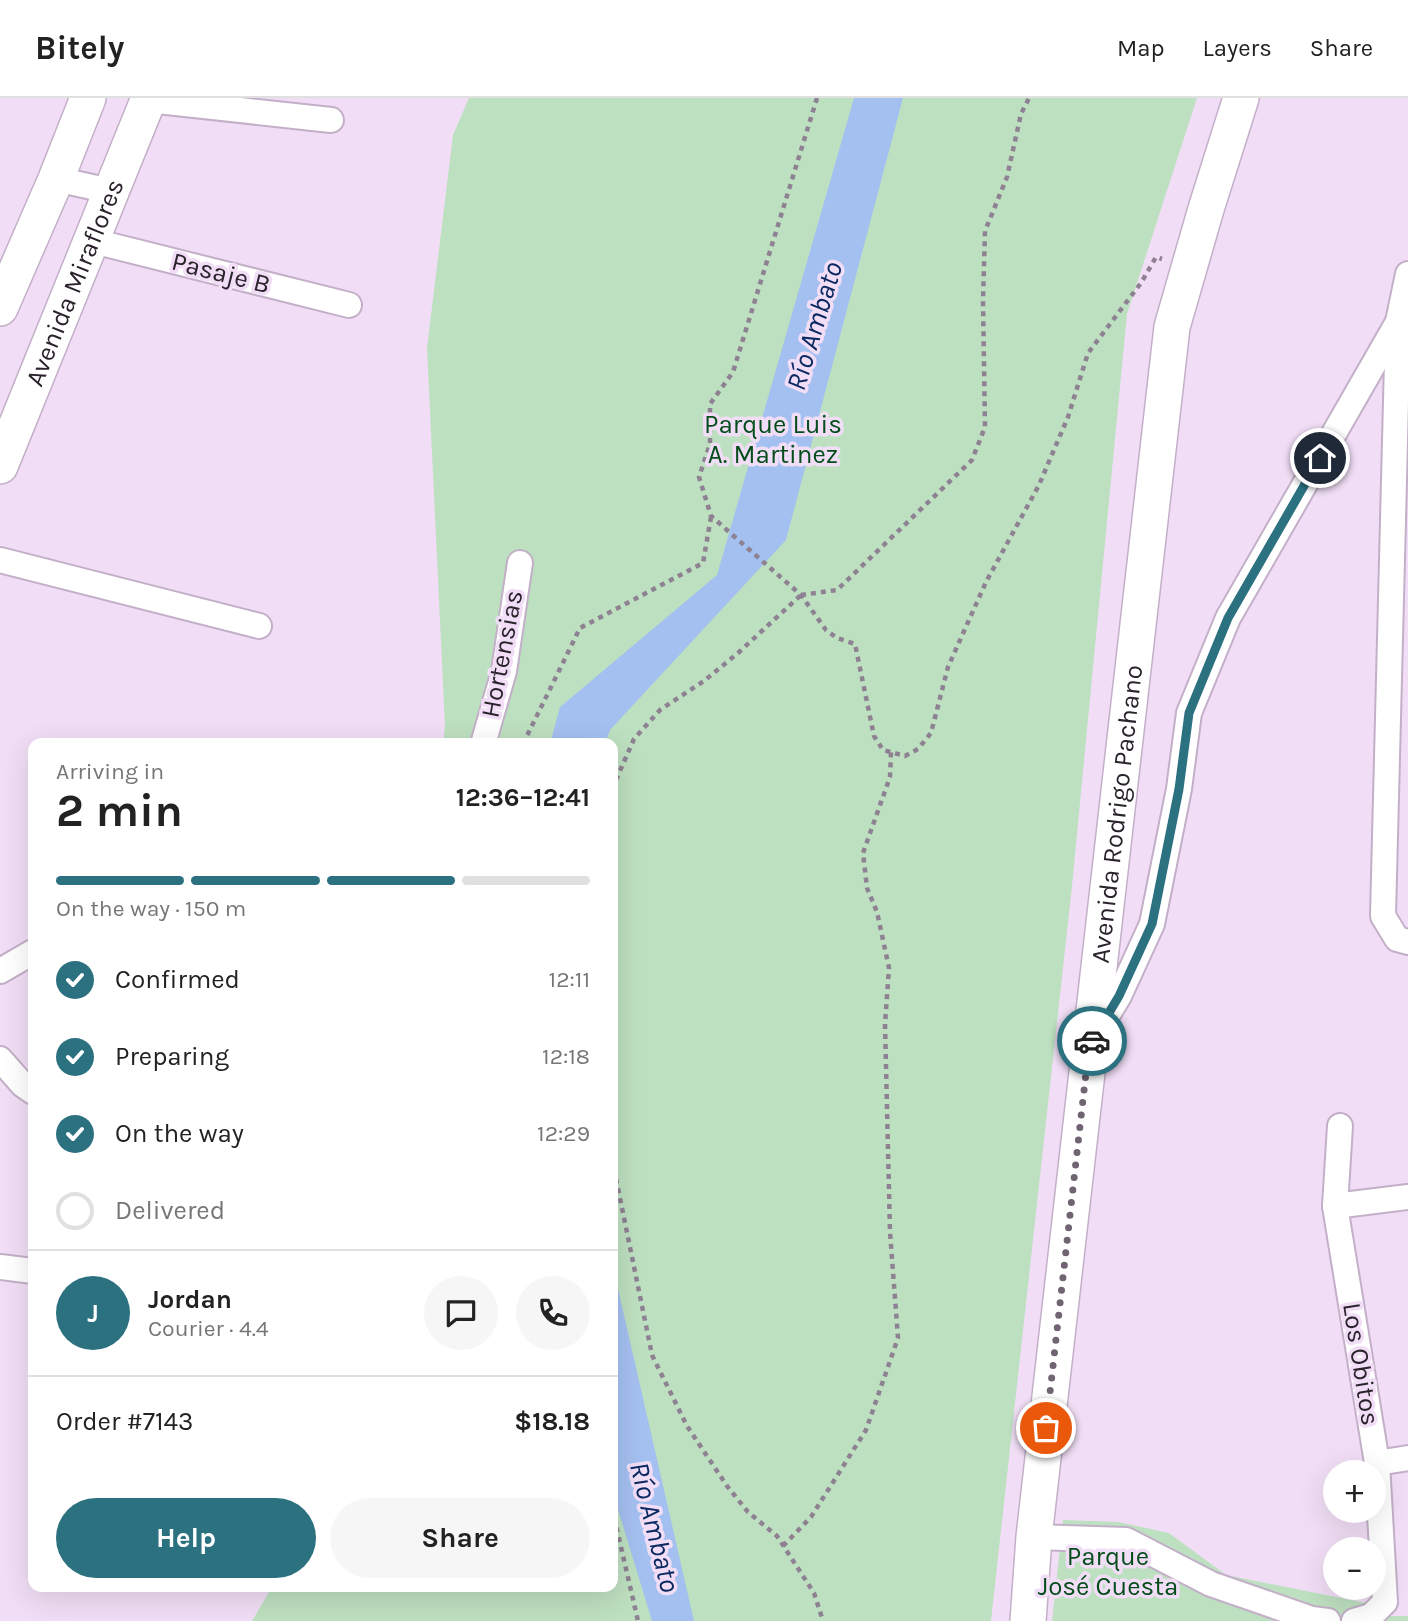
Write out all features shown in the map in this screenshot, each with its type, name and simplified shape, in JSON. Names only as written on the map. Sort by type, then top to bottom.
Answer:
[{"type":"main road","points":[[0,308],[88,98]]},
{"type":"main road","name":"Avenida Rodrigo Pachano","points":[[1028,1621],[1034,1537],[1172,327],[1241,98]]},
{"type":"main road","name":"Avenida Miraflores","points":[[0,466],[149,99]]},
{"type":"street","points":[[149,99],[331,120]]},
{"type":"street","points":[[56,179],[110,191]]},
{"type":"street","name":"Pasaje B","points":[[93,240],[349,304]]},
{"type":"street","points":[[1408,274],[1403,322],[1384,916],[1397,939],[1408,942]]},
{"type":"street","points":[[1089,1046],[1119,996],[1152,924],[1179,789],[1189,713],[1228,618],[1403,322]]},
{"type":"street","points":[[0,559],[259,626]]},
{"type":"street","name":"Hortensias","points":[[485,738],[504,671],[520,563]]},
{"type":"street","points":[[0,971],[28,955]]},
{"type":"street","points":[[0,1059],[28,1088]]},
{"type":"street","name":"Los Obitos","points":[[1340,1126],[1335,1206],[1377,1460]]},
{"type":"street","points":[[1335,1206],[1408,1197]]},
{"type":"street","points":[[0,1267],[28,1270]]},
{"type":"street","points":[[1386,1462],[1408,1458]]},
{"type":"street","name":"Los Obitos","points":[[1354,1621],[1371,1616],[1385,1602],[1380,1523]]},
{"type":"street","points":[[1034,1537],[1126,1540],[1211,1584],[1312,1619],[1328,1621]]},
{"type":"path","points":[[526,738],[580,628],[703,563],[711,516],[699,477],[709,444],[710,404],[733,372],[817,98]]},
{"type":"path","points":[[618,775],[634,739],[660,710],[704,681],[801,595],[837,590],[972,460],[985,428],[985,231],[1007,177],[1021,114],[1029,98]]},
{"type":"path","points":[[711,516],[801,595],[826,630],[836,638],[855,644],[874,736],[883,750],[905,756],[918,749],[931,733],[948,667],[986,582],[1039,485],[1068,417],[1088,353],[1141,284],[1156,257],[1189,268]]},
{"type":"path","points":[[783,1546],[811,1517],[866,1430],[898,1338],[890,1232],[885,1024],[889,968],[877,912],[867,888],[863,853],[890,776],[891,752]]},
{"type":"path","points":[[618,1188],[652,1355],[687,1426],[726,1486],[748,1512],[777,1536],[814,1593],[823,1621]]},
{"type":"path","points":[[618,1534],[638,1621]]},
{"type":"green space","name":"Parque Luis A. Martinez","points":[[469,98],[1197,98],[1127,314],[1072,886],[991,1621],[252,1621],[269,1592],[618,1592],[618,738],[444,738],[427,348],[453,135]]},
{"type":"green space","name":"Parque José Cuesta","points":[[1063,1520],[1118,1522],[1169,1533],[1226,1575],[1323,1594],[1323,1600],[1351,1600],[1371,1604],[1386,1616],[1408,1616],[1408,1621],[1052,1621]]},
{"type":"water","name":"Río Ambato","points":[[854,98],[903,98],[786,540],[610,730],[607,738],[552,738],[560,707],[717,575]]},
{"type":"water","name":"Río Ambato","points":[[618,1289],[694,1621],[652,1621],[618,1509]]},
{"type":"way so far","points":[[1046,1428],[1089,1046],[1092,1041]]},
{"type":"route","points":[[1092,1041],[1119,996],[1152,924],[1179,789],[1189,713],[1228,618],[1320,458]]}]
